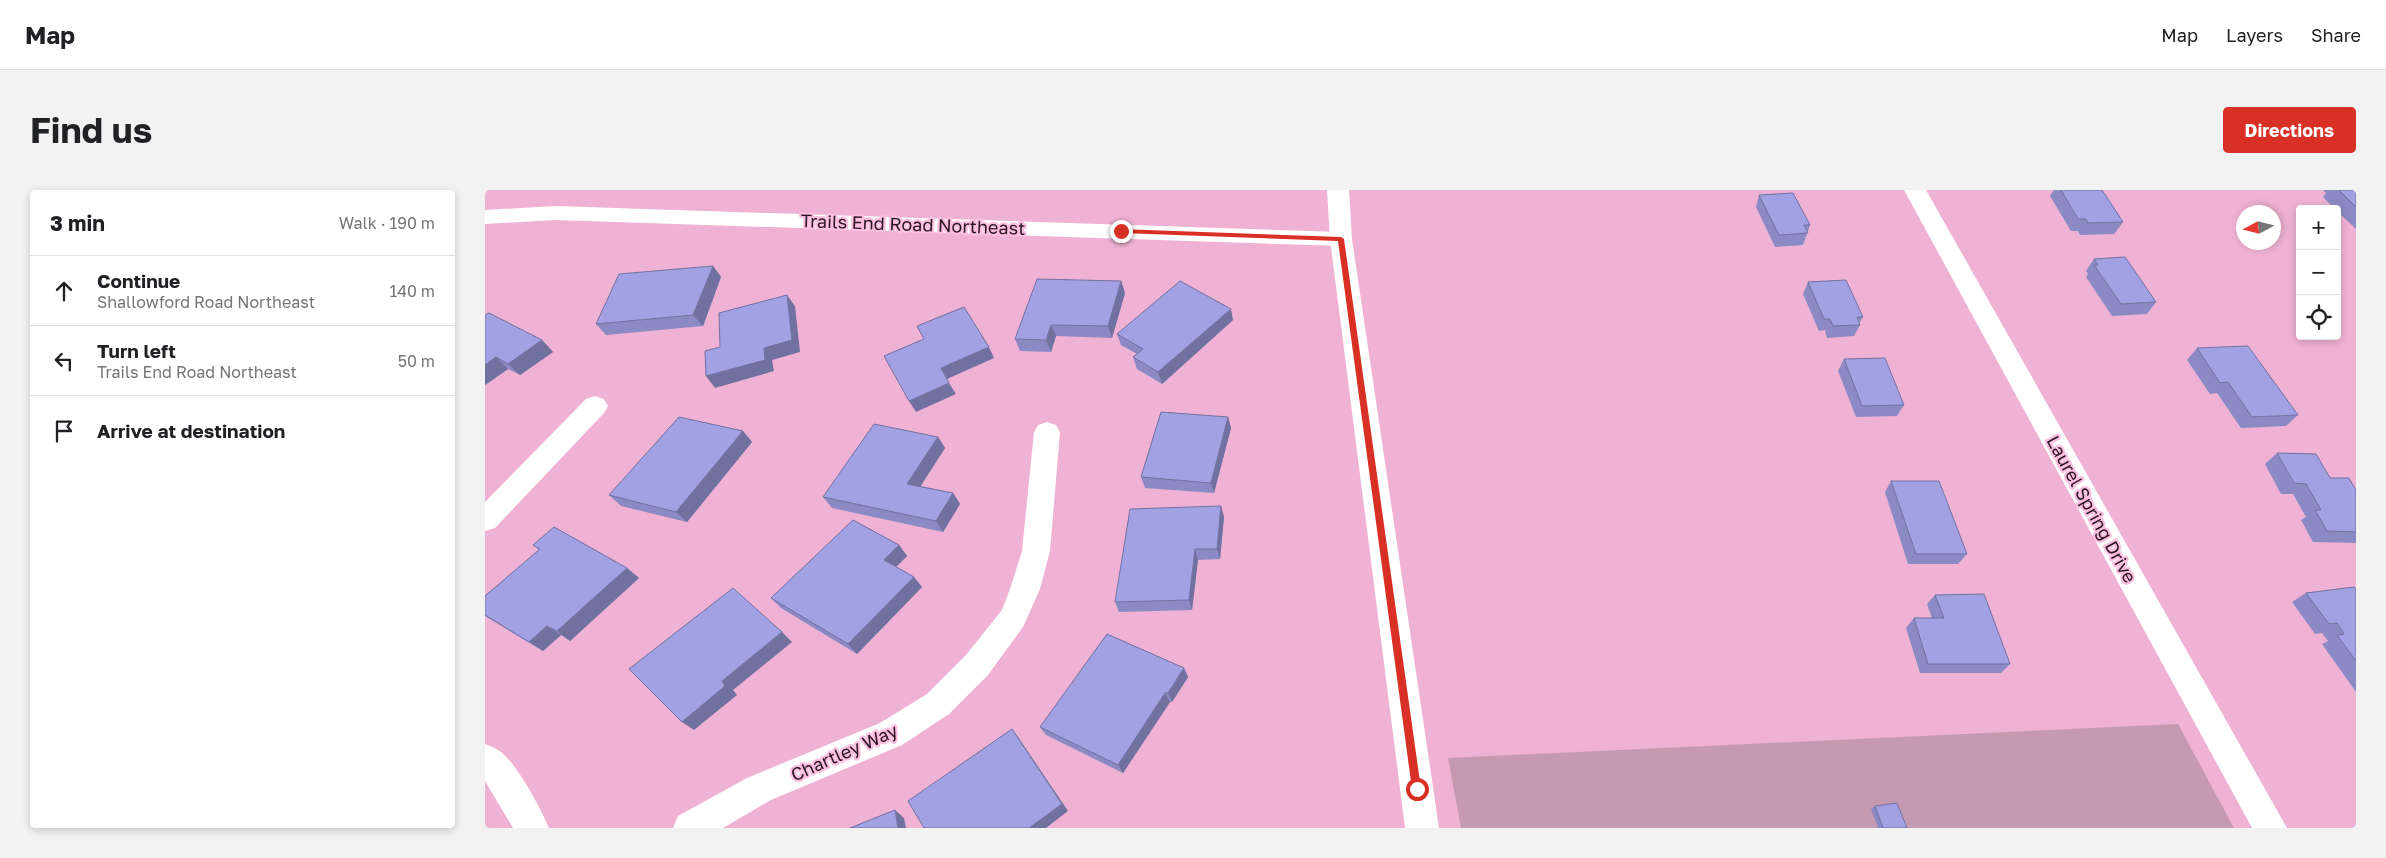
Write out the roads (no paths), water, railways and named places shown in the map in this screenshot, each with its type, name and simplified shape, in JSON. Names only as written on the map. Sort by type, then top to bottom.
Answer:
[{"type":"street","points":[[1339,190],[1341,239],[1422,828]]},
{"type":"street","name":"Laurel Spring Drive","points":[[1915,190],[2270,828]]},
{"type":"street","name":"Trails End Road Northeast","points":[[485,217],[555,213],[1341,239]]},
{"type":"street","points":[[485,520],[595,406]]},
{"type":"street","name":"Chartley Way","points":[[690,828],[759,789],[891,734],[938,704],[977,665],[1013,618],[1025,588],[1036,551],[1047,432]]},
{"type":"street","points":[[485,759],[497,770],[532,828]]}]
